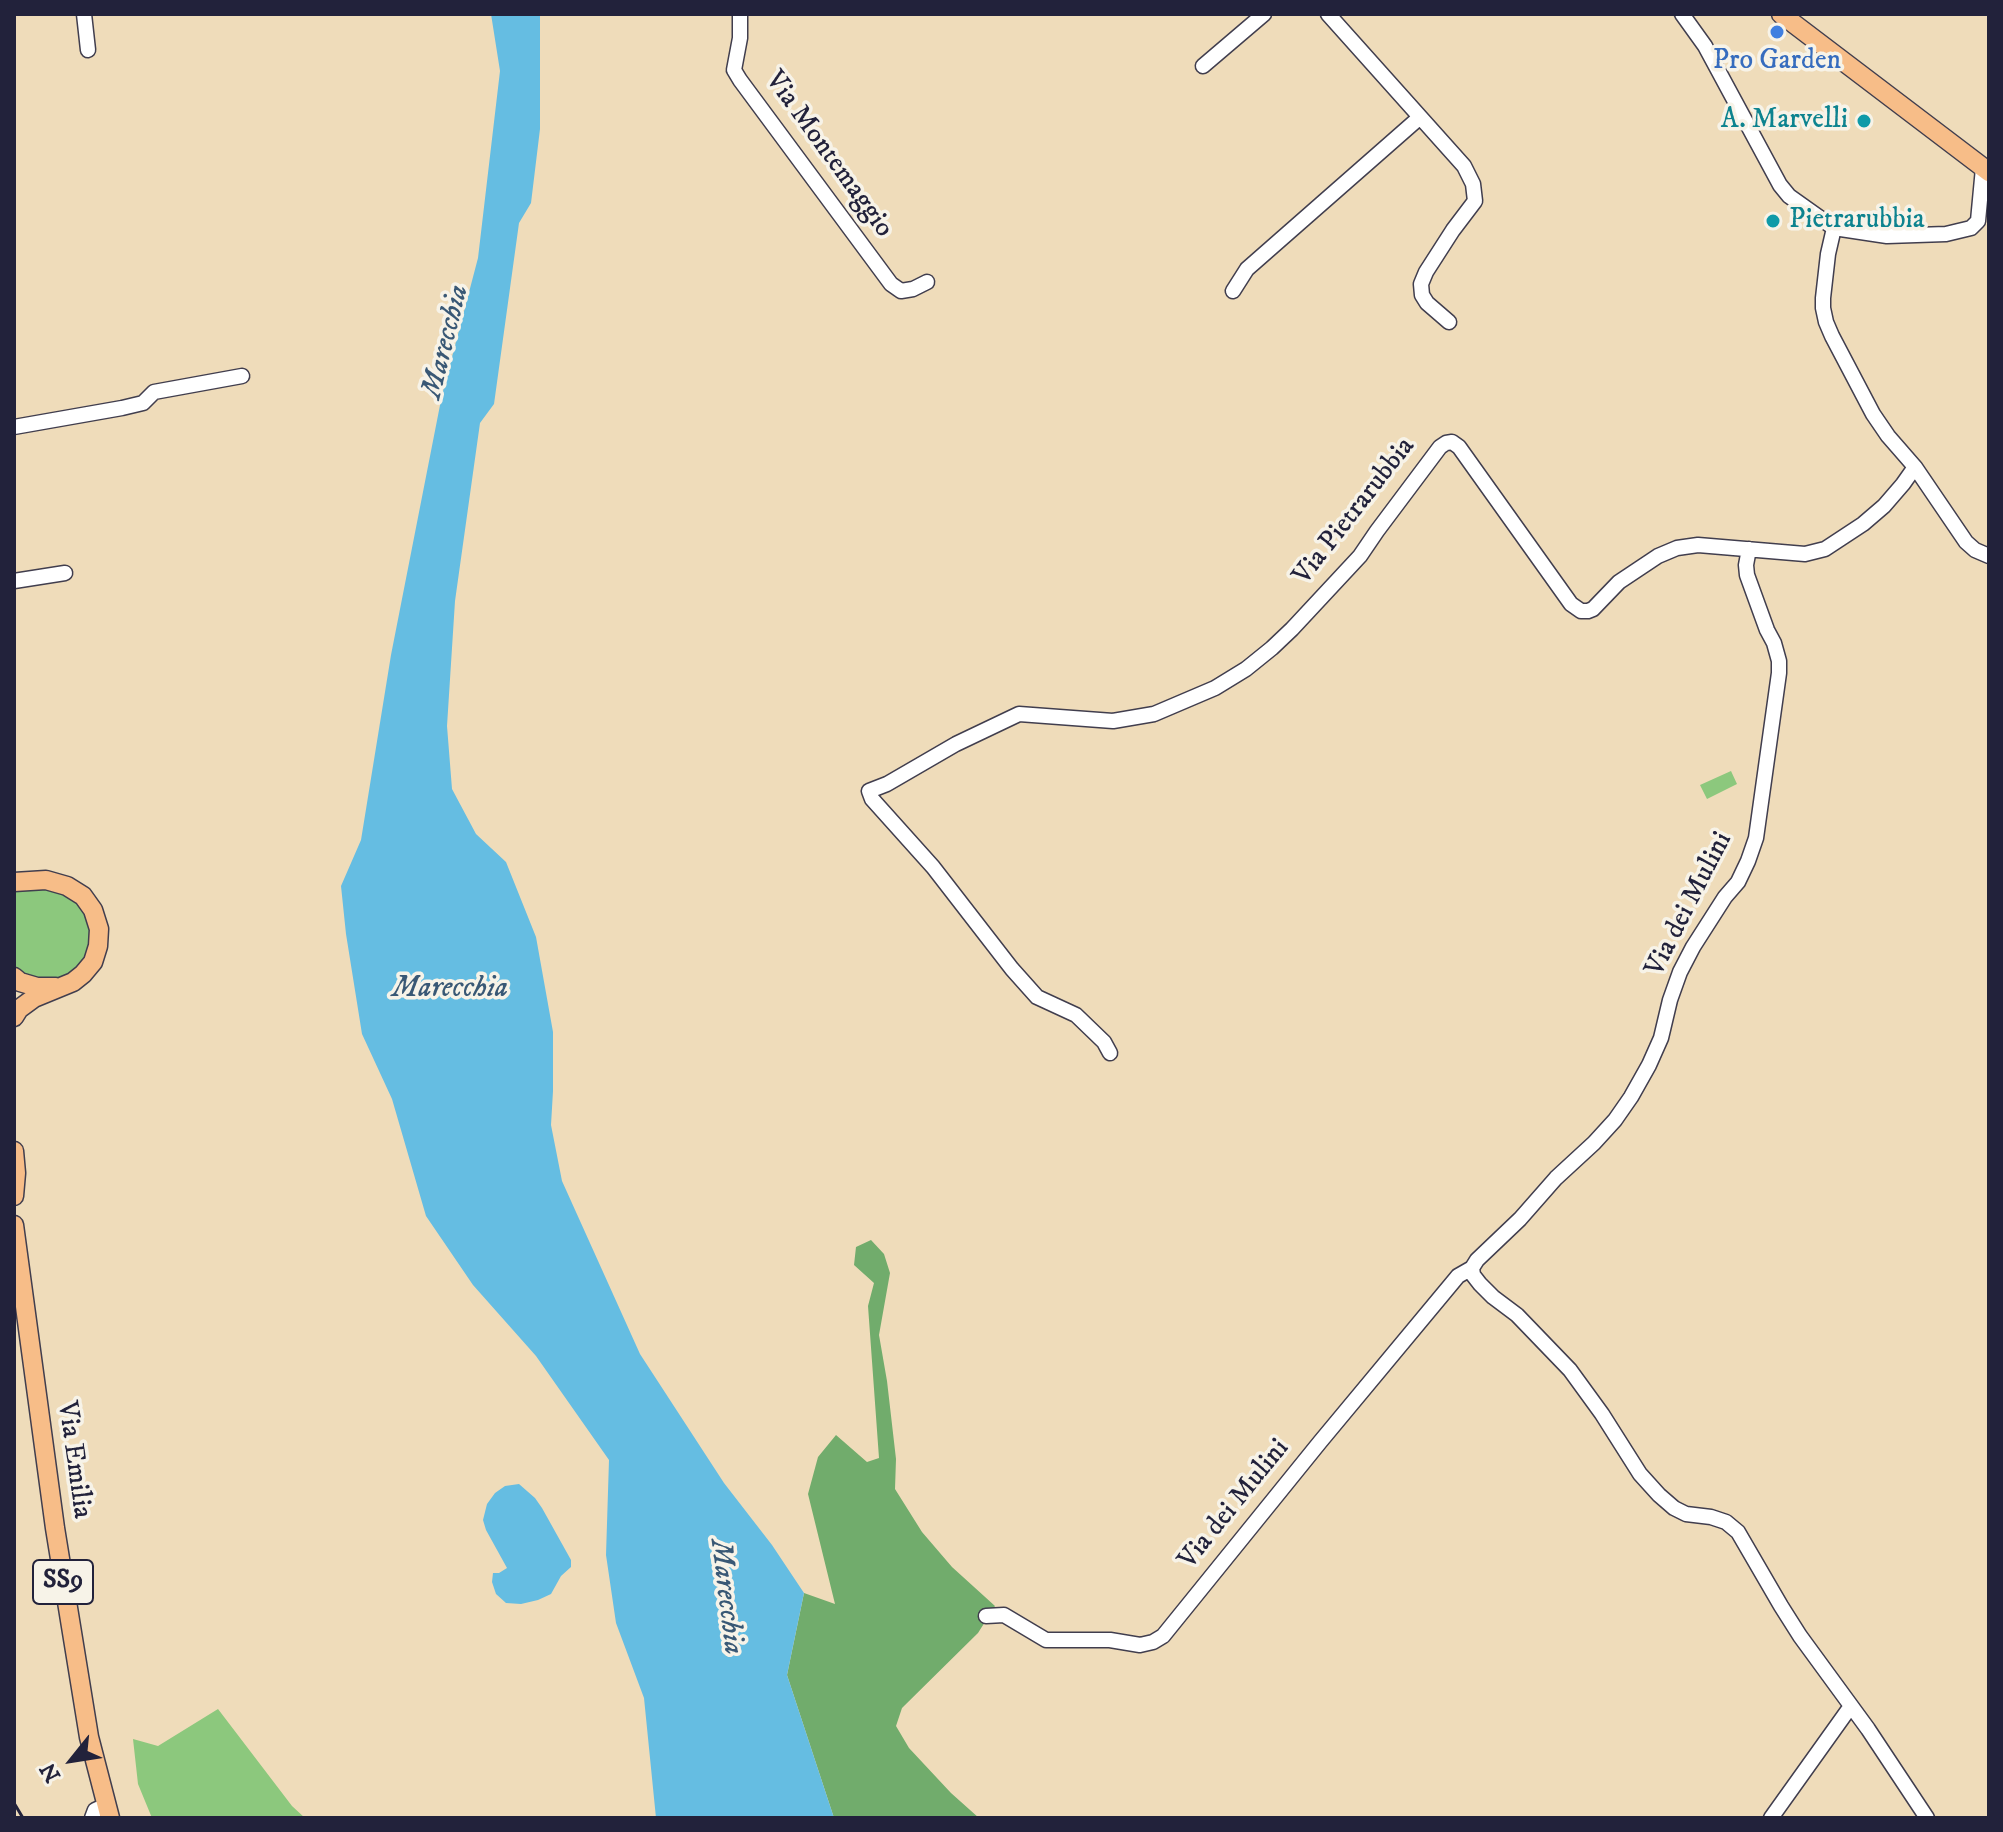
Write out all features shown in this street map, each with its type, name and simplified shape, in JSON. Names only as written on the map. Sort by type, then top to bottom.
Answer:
[{"type":"main road","points":[[1782,14],[1986,170]]},
{"type":"main road","points":[[14,1017],[34,998],[73,982],[83,974],[93,962],[99,929],[93,910],[83,896],[67,886],[46,880],[19,882]]},
{"type":"main road","points":[[14,977],[37,987],[63,986]]},
{"type":"main road","points":[[14,1151],[14,1196]]},
{"type":"main road","name":"SS9","points":[[14,1225],[31,1357]]},
{"type":"main road","points":[[14,1301],[31,1357]]},
{"type":"main road","name":"Via Emilia","points":[[31,1357],[52,1513],[89,1737],[108,1812]]},
{"type":"street","points":[[84,14],[88,50]]},
{"type":"street","name":"Via Montemaggio","points":[[740,14],[740,38],[734,70],[740,80],[891,284],[901,291],[927,282]]},
{"type":"street","points":[[1203,66],[1264,14]]},
{"type":"street","points":[[1328,14],[1464,166],[1473,184],[1475,201],[1453,230],[1421,284],[1427,303],[1449,322]]},
{"type":"street","points":[[1682,14],[1705,46],[1780,185],[1789,196],[1834,228],[1887,236],[1946,234],[1971,228],[1978,221],[1986,170]]},
{"type":"street","points":[[1233,291],[1247,269],[1419,118]]},
{"type":"street","points":[[1834,228],[1823,298],[1826,322],[1873,414],[1888,436],[1915,467],[1966,542],[1989,556]]},
{"type":"street","points":[[14,427],[122,408],[143,403],[154,392],[242,376]]},
{"type":"street","name":"Via Pietrarubbia","points":[[1110,1053],[1104,1042],[1076,1015],[1037,997],[933,867],[872,799],[869,791],[1019,714],[1113,721],[1154,714],[1215,688],[1246,669],[1292,629],[1360,556],[1446,443],[1452,442],[1465,453],[1571,604],[1581,611],[1593,609],[1619,582],[1658,556],[1677,548],[1698,545],[1805,554],[1825,549],[1884,506],[1915,467]]},
{"type":"street","name":"Via dei Mulini","points":[[986,1616],[1004,1615],[1046,1640],[1110,1640],[1140,1645],[1163,1636],[1458,1276],[1472,1268],[1615,1120],[1649,1065],[1661,1038],[1680,972],[1725,897],[1738,882],[1756,838],[1779,661],[1747,575],[1749,549]]},
{"type":"street","points":[[14,581],[65,573]]},
{"type":"street","points":[[1472,1268],[1480,1284],[1517,1315],[1570,1370],[1640,1474],[1659,1495],[1686,1514],[1726,1522],[1738,1532],[1800,1636],[1927,1818]]},
{"type":"street","points":[[1771,1818],[1851,1706]]},
{"type":"street","name":"Via Emilia","points":[[92,1818],[95,1810],[108,1812]]},
{"type":"green space","points":[[1731,771],[1737,784],[1707,799],[1700,785]]},
{"type":"green space","points":[[43,888],[59,891],[78,901],[90,922],[92,947],[82,966],[67,978],[38,982],[14,971],[14,890]]},
{"type":"green space","points":[[871,1240],[884,1254],[890,1273],[879,1335],[896,1459],[895,1489],[922,1532],[952,1567],[995,1606],[978,1633],[902,1708],[896,1726],[909,1748],[979,1818],[834,1818],[787,1675],[804,1593],[835,1604],[808,1494],[818,1457],[836,1435],[867,1462],[879,1458],[868,1306],[874,1283],[854,1265],[856,1247]]},
{"type":"green space","points":[[218,1709],[292,1806],[305,1818],[152,1818],[138,1784],[133,1739],[158,1746]]},
{"type":"water","name":"Marecchia","points":[[491,14],[540,14],[540,129],[531,203],[519,223],[494,404],[480,423],[455,601],[447,726],[452,789],[476,834],[506,862],[536,937],[553,1032],[551,1125],[562,1181],[640,1354],[724,1483],[804,1593],[787,1675],[834,1818],[656,1818],[644,1698],[616,1623],[606,1555],[609,1460],[536,1356],[473,1285],[426,1216],[392,1099],[362,1034],[341,886],[361,840],[391,655],[442,395],[478,258],[500,71]]},
{"type":"water","points":[[519,1484],[542,1508],[571,1560],[571,1567],[561,1576],[551,1594],[521,1604],[506,1603],[496,1594],[493,1573],[507,1568],[483,1520],[487,1504],[495,1493],[505,1486]]},
{"type":"railway","points":[[14,1803],[23,1818]]},
{"type":"place","name":"Pro Garden","points":[[1777,32]]},
{"type":"place","name":"A. Marvelli","points":[[1864,121]]},
{"type":"place","name":"Pietrarubbia","points":[[1773,221]]}]
